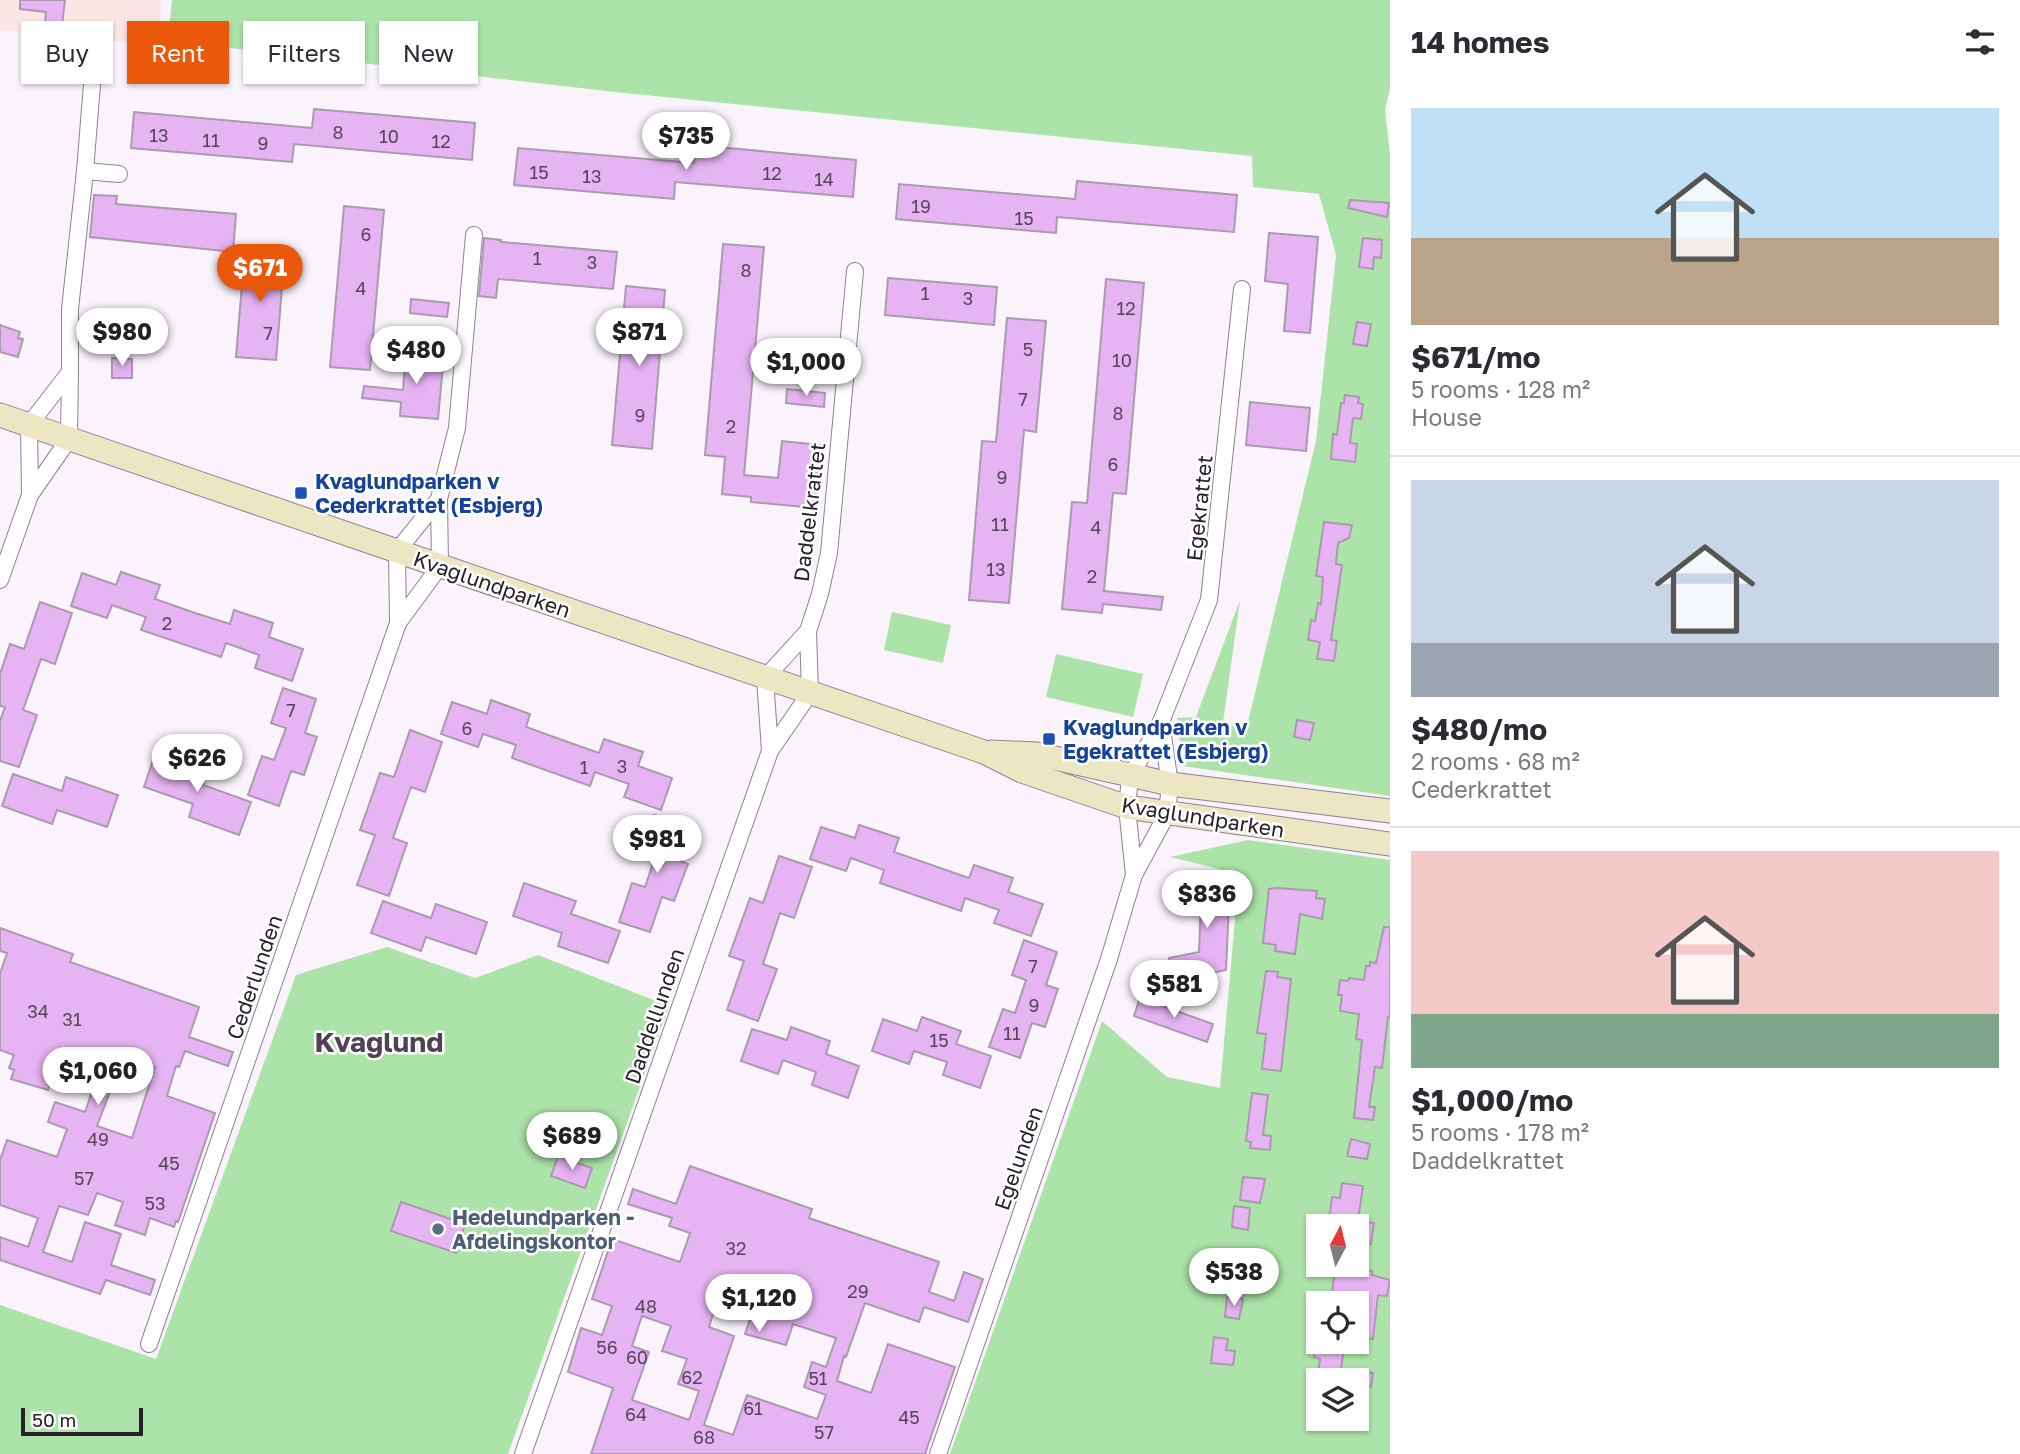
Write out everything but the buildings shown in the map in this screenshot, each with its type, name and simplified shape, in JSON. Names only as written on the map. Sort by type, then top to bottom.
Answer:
[{"type":"street","points":[[0,580],[30,495],[69,439],[70,309],[92,84]]},
{"type":"street","points":[[85,171],[119,174]]},
{"type":"street","points":[[440,566],[439,499],[457,428],[474,235]]},
{"type":"street","name":"Daddelkrattet","points":[[810,693],[808,631],[829,553],[855,271]]},
{"type":"street","name":"Egekrattet","points":[[1130,777],[1161,722],[1209,600],[1242,289]]},
{"type":"street","points":[[30,495],[29,425],[70,372]]},
{"type":"street","name":"Kvaglundparken","points":[[0,415],[984,752],[1022,771],[1127,807],[1390,844]]},
{"type":"street","points":[[397,551],[439,499]]},
{"type":"street","name":"Cederlunden","points":[[397,551],[398,623]]},
{"type":"street","name":"Cederlunden","points":[[149,1344],[398,623],[440,566]]},
{"type":"street","name":"Daddelkrattet","points":[[765,678],[808,631]]},
{"type":"street","name":"Daddellunden","points":[[765,678],[769,751]]},
{"type":"street","name":"Daddellunden","points":[[523,1454],[769,751],[810,693]]},
{"type":"street","name":"Egekrattet","points":[[1161,722],[1170,784]]},
{"type":"street","name":"Kvaglundparken","points":[[984,752],[1037,754],[1170,784],[1390,811]]},
{"type":"street","name":"Egelunden","points":[[1130,777],[1127,807],[1134,875]]},
{"type":"street","name":"Egelunden","points":[[938,1454],[1104,972],[1134,875],[1167,814],[1170,784]]},
{"type":"shaded area","points":[[0,0],[162,0],[160,21],[127,21],[127,42],[113,41],[113,21],[21,21],[21,32],[0,30]]},
{"type":"green space","points":[[172,0],[1390,0],[1390,88],[1385,110],[1390,155],[1390,796],[1183,766],[1177,718],[1196,717],[1240,600],[1223,723],[1246,730],[1316,441],[1336,255],[1319,194],[1253,187],[1252,156],[478,76],[478,21],[379,21],[379,65],[365,63],[365,21],[243,21],[243,50],[229,48],[229,21],[170,21]]},
{"type":"green space","points":[[892,612],[951,625],[943,663],[884,650]]},
{"type":"green space","points":[[1056,654],[1143,674],[1133,717],[1046,697]]},
{"type":"green space","points":[[1248,840],[1390,860],[1390,1454],[950,1454],[1102,1021],[1167,1077],[1220,1088],[1239,874],[1170,857]]},
{"type":"green space","points":[[387,947],[475,978],[538,955],[669,1006],[508,1454],[0,1454],[0,1305],[156,1359],[296,975]]},
{"type":"place","name":"Kvaglundparken v Cederkrattet (Esbjerg)","points":[[301,493]]},
{"type":"place","name":"Kvaglundparken v Egekrattet (Esbjerg)","points":[[1049,739]]},
{"type":"place","name":"Hedelundparken - Afdelingskontor","points":[[438,1229]]},
{"type":"district","name":"Kvaglund","points":[[379,1041]]}]
